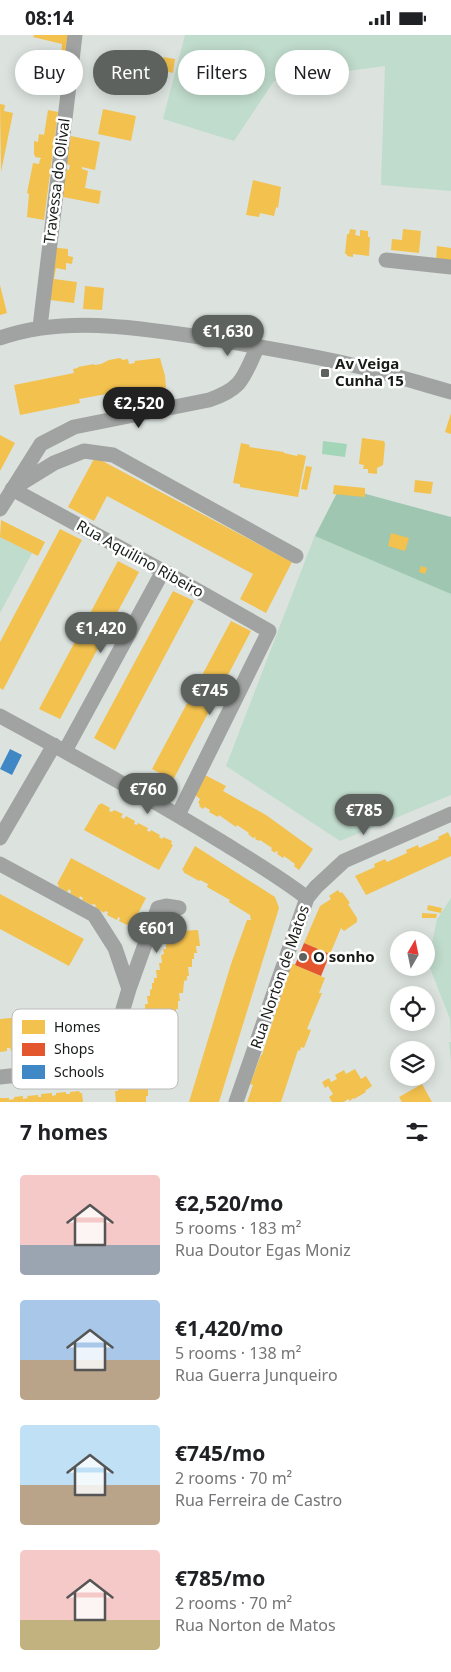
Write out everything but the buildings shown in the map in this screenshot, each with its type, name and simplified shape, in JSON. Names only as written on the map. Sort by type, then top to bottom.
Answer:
[{"type":"street","name":"Travessa do Olival","points":[[40,327],[75,35]]},
{"type":"street","points":[[386,260],[451,267]]},
{"type":"street","points":[[0,338],[40,327],[92,325],[133,328],[258,346],[354,365],[451,392]]},
{"type":"street","points":[[0,509],[41,444],[74,427],[209,400],[226,394],[235,388],[241,380],[258,346]]},
{"type":"street","points":[[12,489],[54,463],[84,451],[113,455],[296,556]]},
{"type":"street","name":"Rua Aquilino Ribeiro","points":[[12,489],[163,571],[268,631],[178,815]]},
{"type":"street","points":[[0,838],[59,748],[163,571]]},
{"type":"street","points":[[0,716],[178,815],[288,883],[307,898]]},
{"type":"street","name":"Rua Norton de Matos","points":[[236,1102],[307,898],[344,861],[451,815]]},
{"type":"street","points":[[0,864],[94,915],[115,948],[129,989]]},
{"type":"street","points":[[123,1009],[158,908],[166,905],[179,908]]},
{"type":"shaded area","points":[[185,35],[451,35],[451,191],[381,185],[385,66],[349,71],[349,50],[275,50],[275,81],[265,94],[265,50],[181,50]]},
{"type":"shaded area","points":[[178,62],[178,95],[265,95],[234,141],[163,119]]},
{"type":"shaded area","points":[[323,441],[347,444],[345,457],[322,454]]},
{"type":"shaded area","points":[[340,487],[451,517],[451,594],[315,536]]},
{"type":"shaded area","points":[[315,535],[451,594],[451,795],[340,841],[226,766]]},
{"type":"shaded area","points":[[0,536],[32,553],[0,613]]},
{"type":"shaded area","points":[[451,898],[451,1042],[450,1019],[433,976],[435,976],[435,931],[437,919]]},
{"type":"shaded area","points":[[449,1042],[451,1042],[451,1062]]},
{"type":"place","name":"Av Veiga Cunha 15","points":[[325,373]]},
{"type":"place","name":"O sonho","points":[[303,957]]}]
